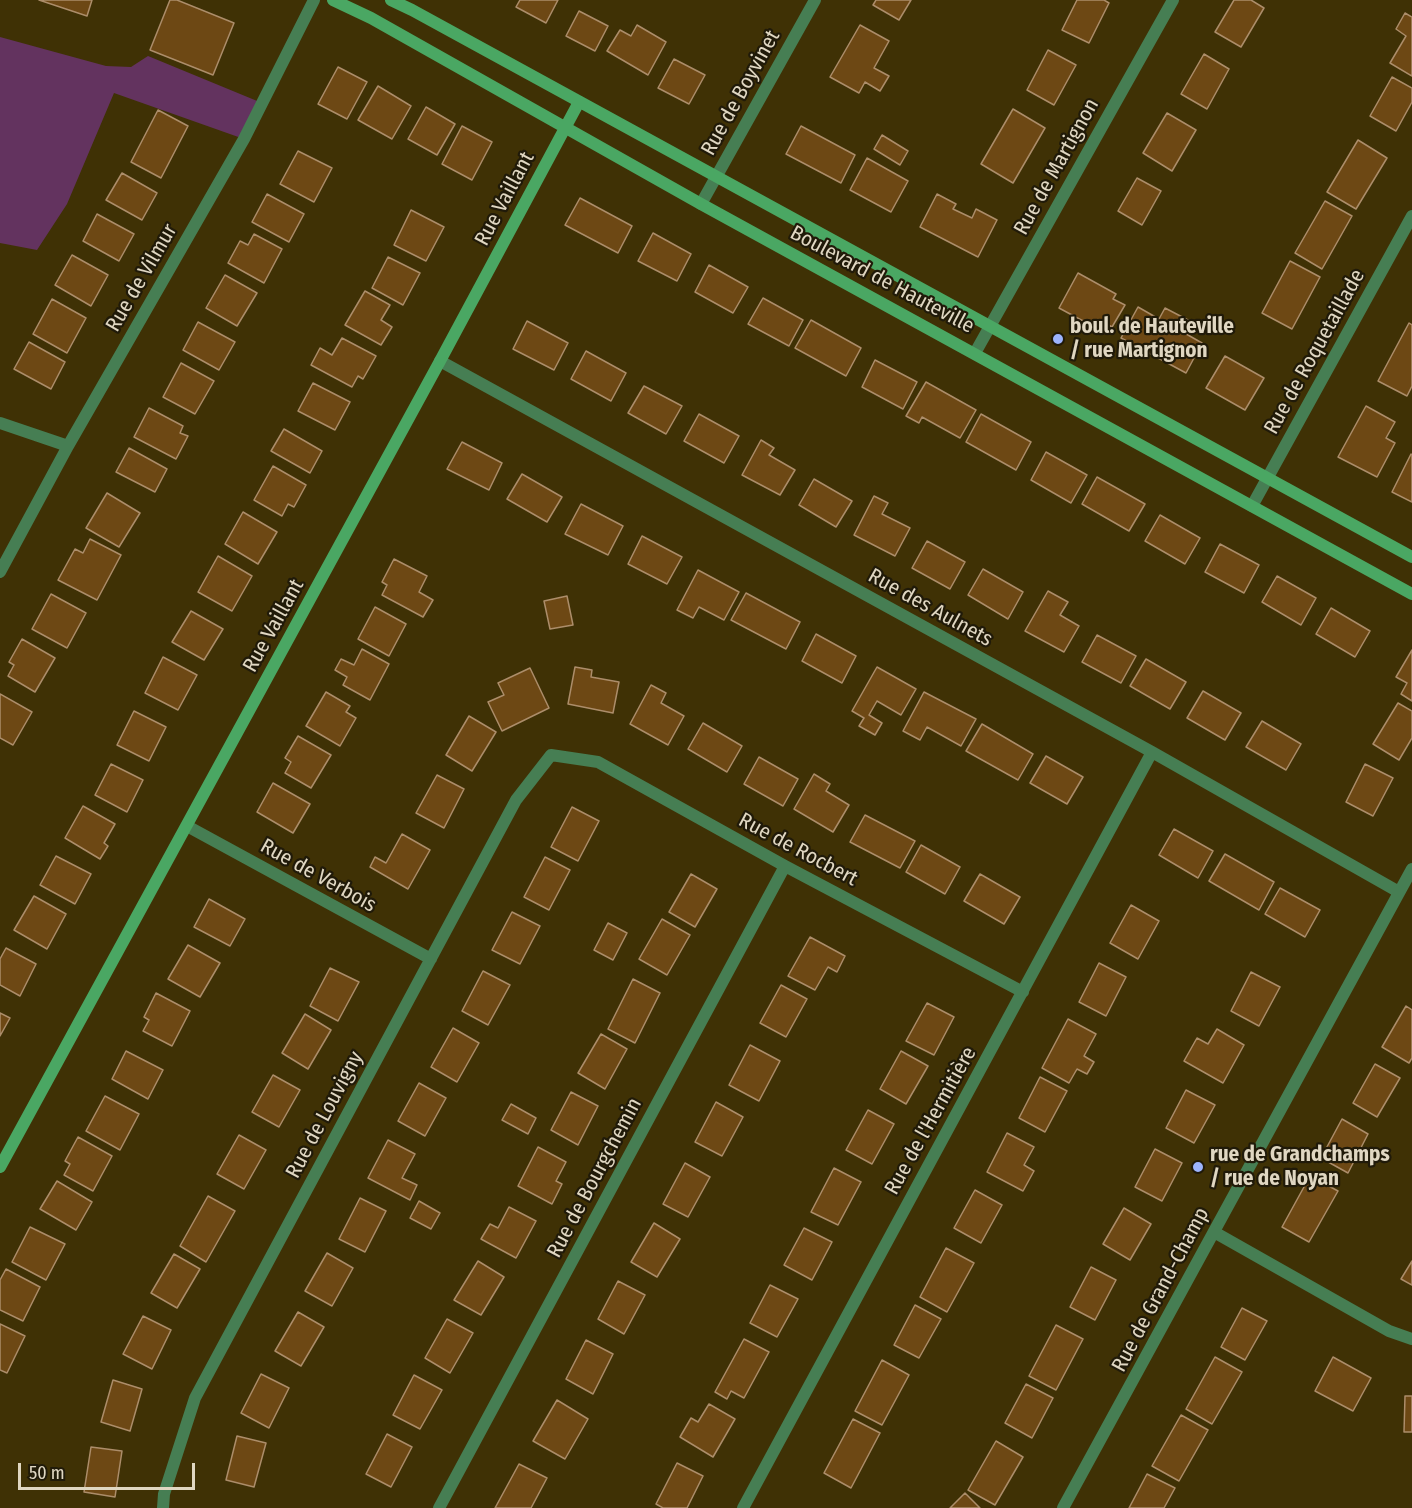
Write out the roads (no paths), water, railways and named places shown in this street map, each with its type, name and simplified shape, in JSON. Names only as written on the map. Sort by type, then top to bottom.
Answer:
[{"type":"street","name":"Rue de Vilmur","points":[[0,572],[68,447],[244,139],[314,0]]},
{"type":"street","name":"Boulevard de Hauteville","points":[[333,0],[371,18],[700,204],[1412,594]]},
{"type":"street","name":"Boulevard de Hauteville","points":[[391,0],[412,9],[716,178],[1412,557]]},
{"type":"street","name":"Rue de Boyvinet","points":[[700,204],[814,0]]},
{"type":"street","name":"Rue de Martignon","points":[[975,353],[1173,0]]},
{"type":"street","name":"Rue Vaillant","points":[[0,1167],[579,102]]},
{"type":"street","name":"Rue de Roquetaillade","points":[[1252,506],[1412,216]]},
{"type":"street","name":"Rue des Aulnets","points":[[440,361],[1152,752],[1399,892]]},
{"type":"street","points":[[0,423],[68,447]]},
{"type":"street","name":"Rue de l'Hermitière","points":[[743,1508],[1152,752]]},
{"type":"street","name":"Rue de Rocbert","points":[[551,755],[598,762],[786,866],[1023,992]]},
{"type":"street","name":"Rue de Louvigny","points":[[163,1508],[164,1494],[195,1398],[516,800],[551,755]]},
{"type":"street","name":"Rue de Verbois","points":[[187,826],[431,959]]},
{"type":"street","name":"Rue de Bourgchemin","points":[[439,1508],[786,866]]},
{"type":"street","name":"Rue de Grand-Champ","points":[[1063,1508],[1412,869]]},
{"type":"street","points":[[1214,1232],[1389,1331],[1412,1339]]},
{"type":"place","name":"boul. de Hauteville / rue Martignon","points":[[1058,339]]},
{"type":"place","name":"rue de Grandchamps / rue de Noyan","points":[[1198,1167]]}]
